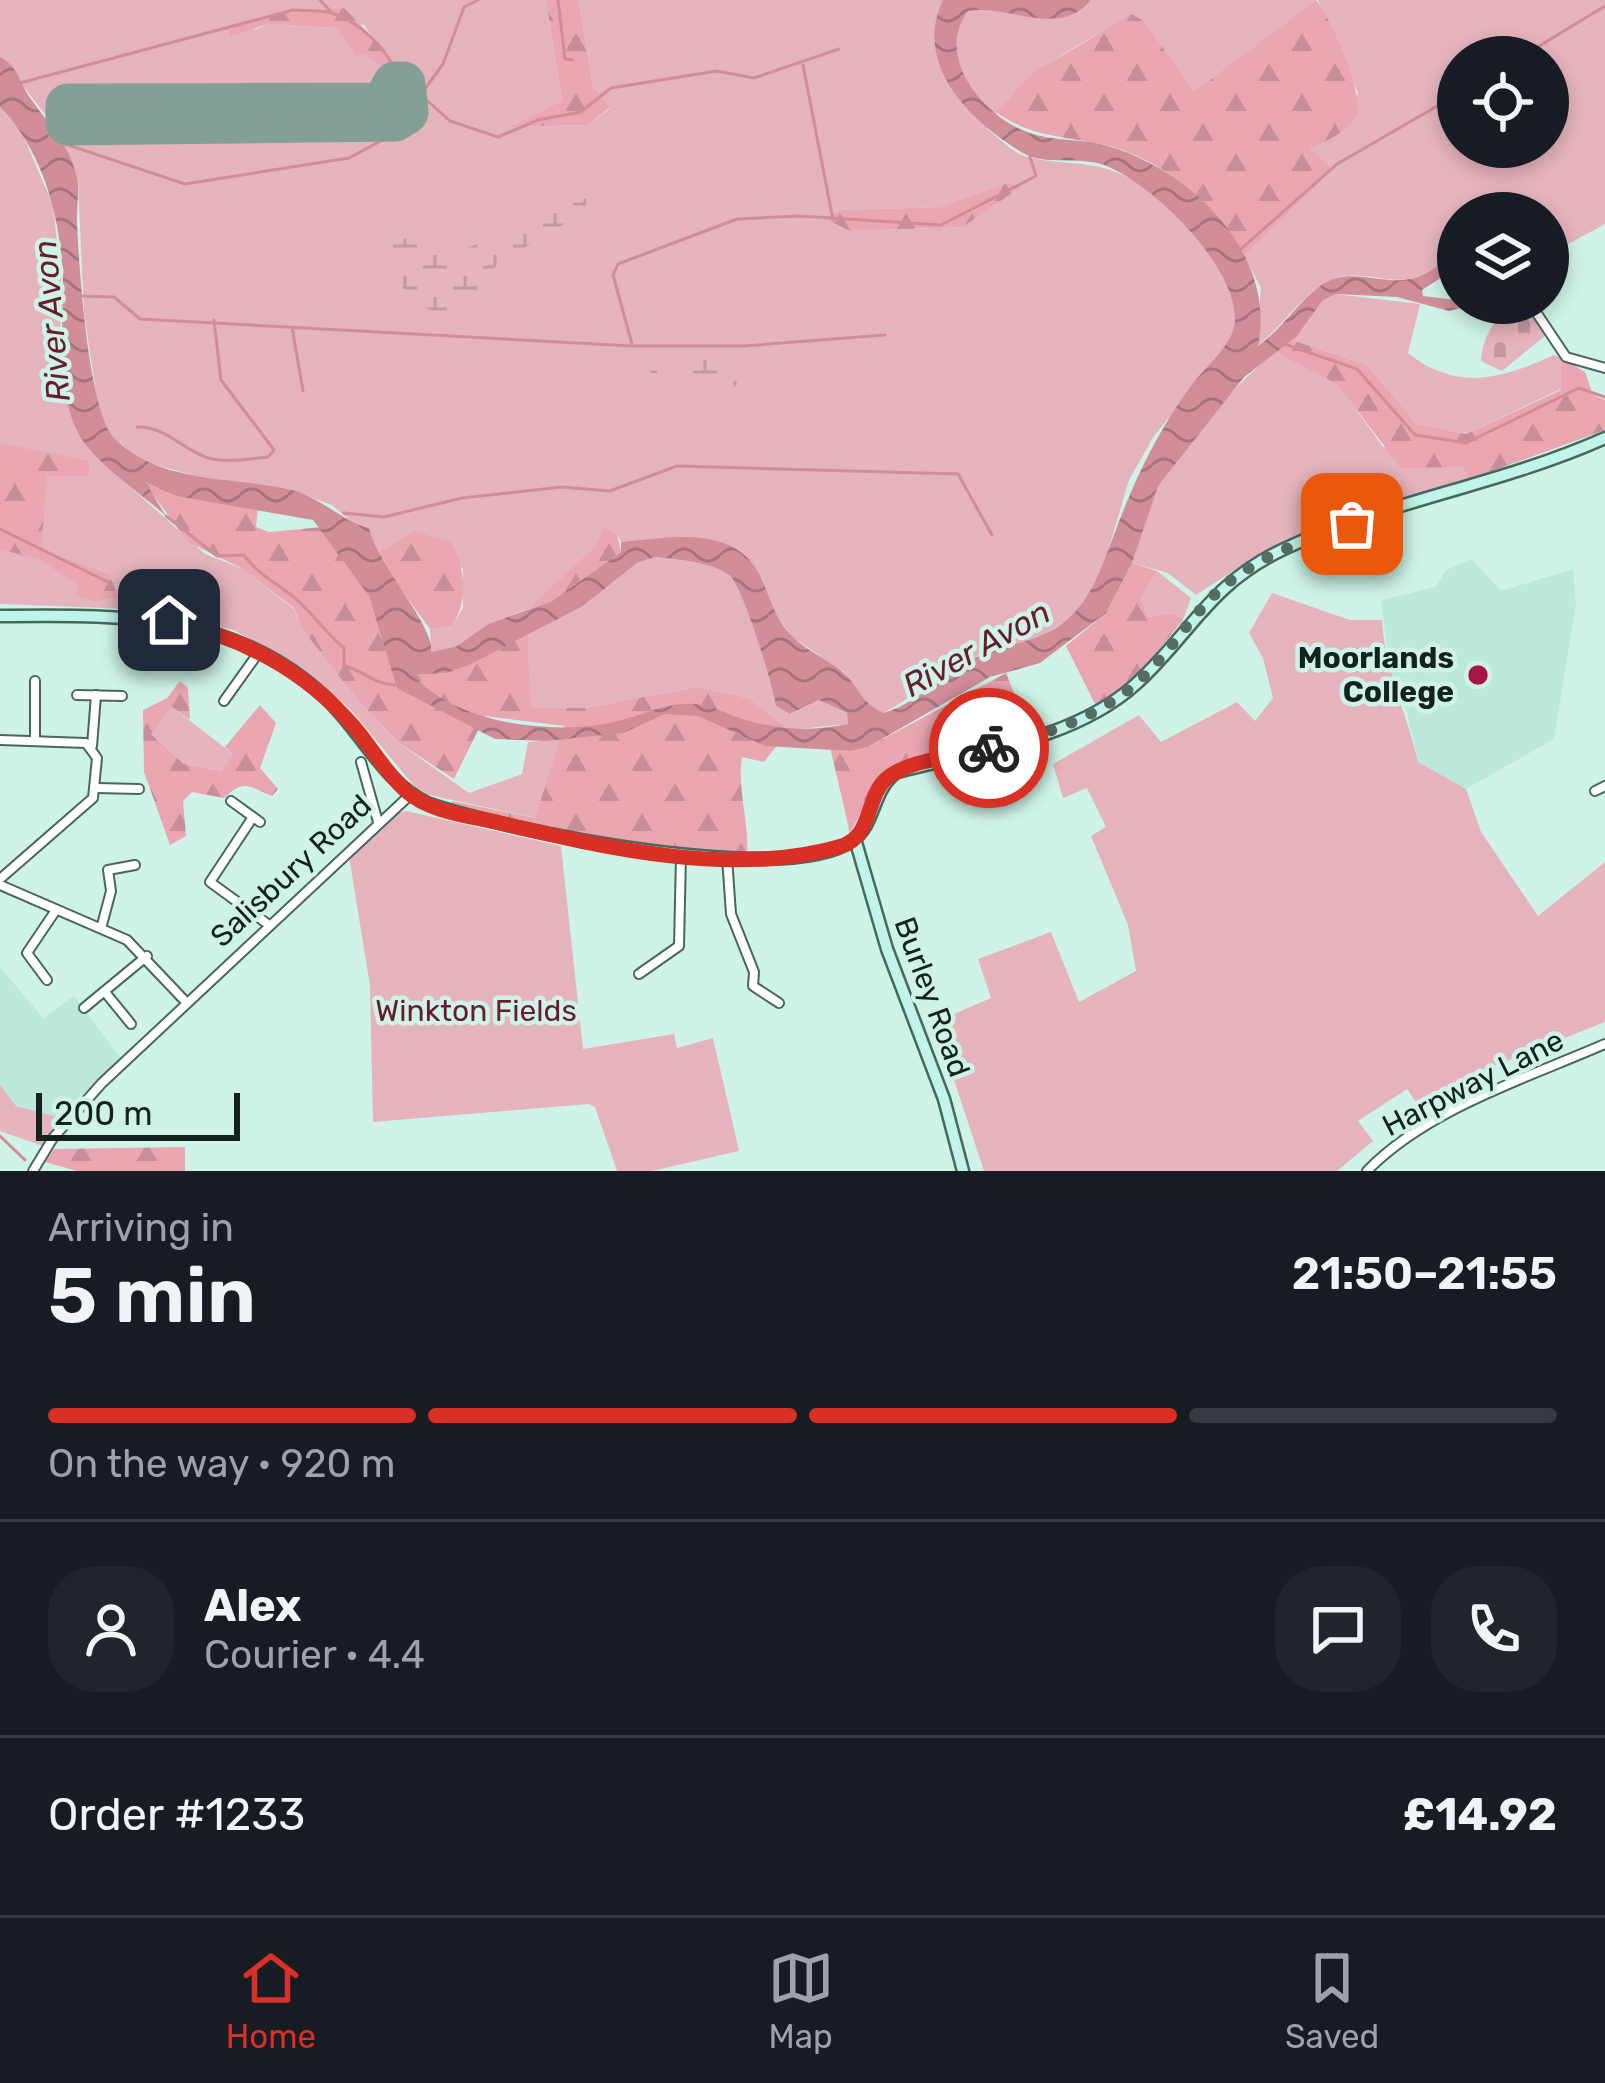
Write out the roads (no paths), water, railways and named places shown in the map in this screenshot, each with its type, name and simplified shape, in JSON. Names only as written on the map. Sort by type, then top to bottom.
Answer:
[{"type":"main road","points":[[855,839],[884,782],[897,772],[1048,733],[1103,707],[1134,686],[1232,580],[1285,548],[1498,482],[1605,438]]},
{"type":"main road","points":[[0,616],[169,620],[234,638],[325,697],[410,795]]},
{"type":"main road","name":"Salisbury Road","points":[[410,795],[444,809],[576,841],[681,853],[805,853],[855,839]]},
{"type":"main road","name":"Burley Road","points":[[855,839],[887,949],[944,1099],[963,1171]]},
{"type":"street","points":[[1543,324],[1558,350],[1605,368]]},
{"type":"street","points":[[224,701],[259,652]]},
{"type":"street","points":[[35,682],[35,741]]},
{"type":"street","points":[[77,694],[122,696]]},
{"type":"street","points":[[96,695],[93,798],[0,882],[54,913],[102,925],[147,956],[185,1001]]},
{"type":"street","points":[[0,740],[92,746]]},
{"type":"street","points":[[361,762],[378,822]]},
{"type":"street","points":[[1594,791],[1605,786]]},
{"type":"street","points":[[96,788],[139,790]]},
{"type":"street","name":"Salisbury Road","points":[[33,1171],[53,1138],[185,1001],[410,795]]},
{"type":"street","points":[[231,801],[256,819],[210,883],[269,926]]},
{"type":"street","points":[[639,974],[679,946],[681,853]]},
{"type":"street","points":[[727,856],[730,914],[754,972],[753,986],[779,1003]]},
{"type":"street","points":[[102,925],[111,891],[108,870],[135,865]]},
{"type":"street","points":[[46,980],[27,953],[54,913]]},
{"type":"street","points":[[84,1008],[147,956]]},
{"type":"street","points":[[105,992],[131,1024]]},
{"type":"street","name":"Harpway Lane","points":[[1367,1171],[1389,1149],[1449,1116],[1605,1044]]},
{"type":"water","points":[[943,0],[1091,0],[1078,11],[1049,19],[968,11],[957,46],[968,82],[1010,124],[1037,135],[1098,144],[1139,158],[1197,196],[1241,249],[1254,280],[1260,312],[1258,346],[1320,286],[1336,278],[1404,280],[1437,266],[1437,280],[1422,290],[1423,296],[1437,298],[1437,308],[1397,297],[1336,294],[1323,300],[1296,337],[1244,377],[1158,486],[1132,563],[1106,613],[1040,663],[990,677],[868,747],[851,751],[765,746],[698,716],[665,714],[623,733],[546,741],[495,739],[397,688],[369,596],[313,520],[176,496],[145,482],[166,516],[106,466],[78,433],[63,382],[63,272],[56,220],[30,148],[0,107],[0,57],[15,70],[74,166],[83,303],[98,400],[115,439],[133,454],[174,471],[288,489],[369,528],[425,628],[431,652],[457,646],[488,624],[552,601],[621,552],[621,542],[677,537],[715,540],[746,557],[793,637],[839,669],[876,709],[884,713],[895,709],[976,657],[1047,633],[1074,613],[1099,573],[1156,441],[1191,386],[1225,346],[1235,319],[1221,274],[1167,208],[1104,165],[1031,157],[1003,140],[952,89],[935,47],[935,24]],"holes":[[[655,557],[693,562],[729,575],[735,582],[776,706],[790,714],[819,700],[847,713],[848,724],[780,727],[706,705],[684,704],[589,726],[535,726],[454,705],[413,675],[447,673],[471,664],[583,606],[637,563]]]},
{"type":"waterway","points":[[320,0],[331,12]]},
{"type":"waterway","points":[[422,93],[443,64],[464,7],[478,0]]},
{"type":"waterway","points":[[558,0],[565,59],[573,60]]},
{"type":"waterway","points":[[1556,36],[1605,6]]},
{"type":"waterway","points":[[20,83],[293,10],[318,11],[348,20],[377,44],[398,76],[407,111],[405,128],[349,158],[185,184],[62,143]]},
{"type":"waterway","points":[[411,96],[421,95],[450,121],[498,137],[538,120],[581,112],[611,88],[717,71],[754,78],[839,49]]},
{"type":"waterway","points":[[803,65],[833,220]]},
{"type":"waterway","points":[[1241,249],[1337,164],[1437,106]]},
{"type":"waterway","points":[[632,344],[613,275],[618,264],[737,219],[800,216],[941,225],[1036,176],[1030,157]]},
{"type":"waterway","name":"River Avon","points":[[82,296],[114,297],[140,319],[632,346],[744,346],[885,335]]},
{"type":"waterway","points":[[137,427],[158,431],[215,459],[268,457],[274,450],[221,380],[214,320]]},
{"type":"waterway","points":[[292,327],[303,391]]},
{"type":"waterway","points":[[1284,344],[1357,369],[1415,435],[1466,443],[1579,388],[1605,397]]},
{"type":"waterway","points":[[344,513],[384,517],[462,498],[562,487],[610,491],[677,466],[958,474],[992,535]]},
{"type":"waterway","points":[[166,516],[217,556],[244,555],[344,648],[344,666],[395,685]]},
{"type":"waterway","points":[[0,529],[112,584]]},
{"type":"waterway","points":[[0,1136],[25,1160]]},
{"type":"place","name":"Moorlands College","points":[[1478,675]]},
{"type":"park label","name":"Winkton Fields","points":[[476,1011]]}]
